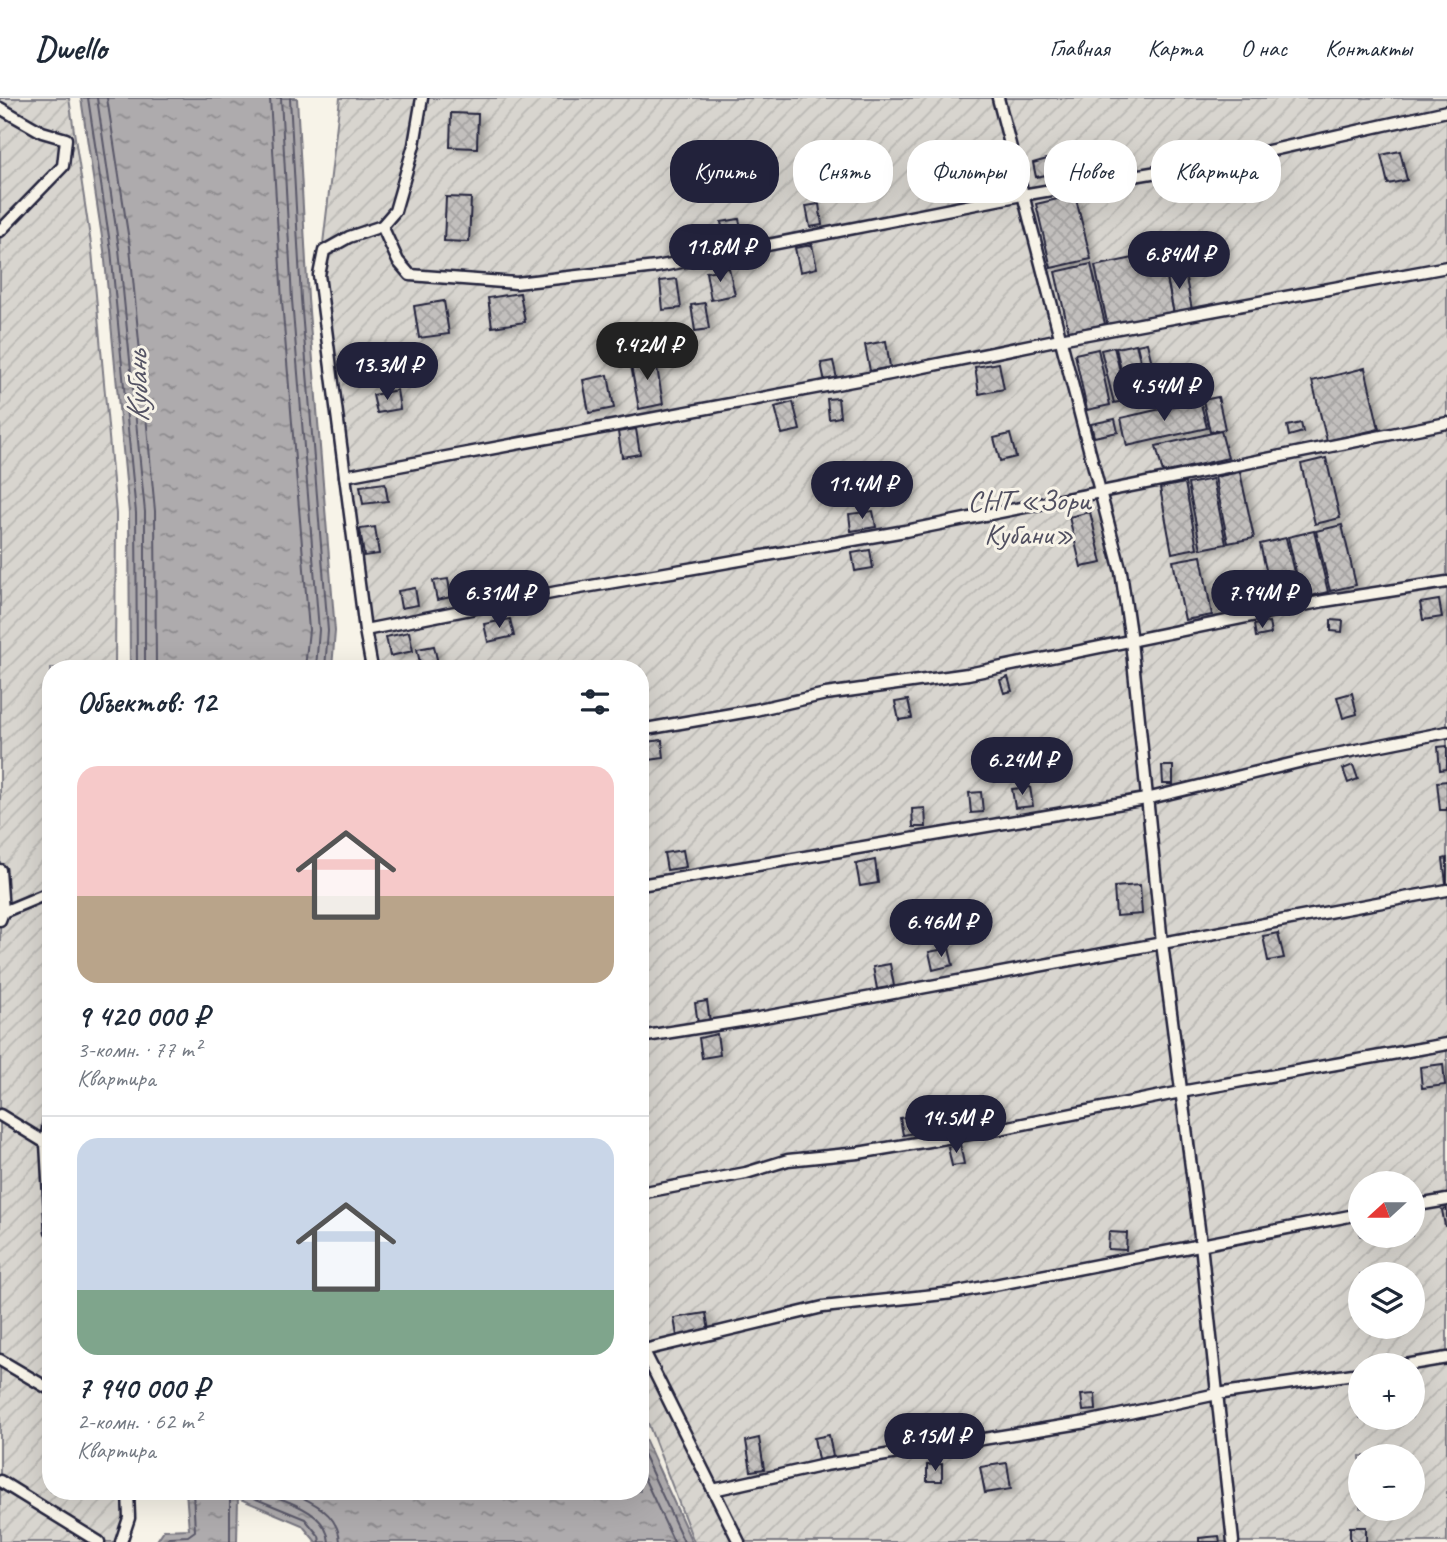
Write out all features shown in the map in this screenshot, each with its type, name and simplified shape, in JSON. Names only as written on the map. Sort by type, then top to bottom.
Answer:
[{"type":"lane","points":[[371,660],[319,275],[324,251],[349,237],[382,226],[395,211],[414,145],[422,98]]},
{"type":"lane","points":[[998,98],[1009,140]]},
{"type":"lane","points":[[0,108],[42,132],[66,139],[63,166],[0,231]]},
{"type":"lane","points":[[1030,194],[1228,160],[1447,111]]},
{"type":"lane","points":[[382,226],[398,261],[410,275],[516,283],[656,267],[982,203]]},
{"type":"lane","points":[[1025,203],[1121,572],[1131,640],[1162,943],[1201,1244],[1233,1542]]},
{"type":"lane","points":[[345,475],[1447,267]]},
{"type":"lane","points":[[365,630],[557,592],[775,555],[1447,423]]},
{"type":"lane","points":[[649,728],[827,694],[968,674],[1324,601],[1447,582]]},
{"type":"lane","points":[[649,883],[1146,799],[1311,759],[1447,732]]},
{"type":"lane","points":[[0,870],[2,916],[42,896]]},
{"type":"lane","points":[[649,1036],[759,1018],[1447,890]]},
{"type":"lane","points":[[649,1191],[746,1173],[788,1160],[858,1153],[999,1129],[1181,1092],[1447,1044]]},
{"type":"lane","points":[[0,1115],[42,1141]]},
{"type":"lane","points":[[1425,1204],[1447,1200]]},
{"type":"lane","points":[[649,1344],[823,1307],[953,1293],[1348,1216]]},
{"type":"lane","points":[[1425,1362],[1447,1358]]},
{"type":"lane","points":[[0,1360],[42,1385]]},
{"type":"lane","points":[[649,1360],[739,1542]]},
{"type":"lane","points":[[713,1490],[824,1465],[1087,1422],[1217,1394],[1348,1375]]},
{"type":"lane","points":[[0,1481],[99,1542]]},
{"type":"lane","points":[[121,1542],[129,1518],[128,1500]]},
{"type":"green space","points":[[0,98],[69,98],[92,251],[116,514],[115,660],[42,660],[42,1500],[127,1500],[121,1542],[0,1542]]},
{"type":"green space","name":"СНТ «Зори Кубани»","points":[[340,98],[1447,98],[1447,1542],[694,1542],[649,1426],[649,660],[373,660],[321,261]]},
{"type":"water","name":"Кубань","points":[[81,98],[297,98],[308,299],[335,631],[333,660],[130,660],[129,513],[104,250]]},
{"type":"water","points":[[649,1448],[692,1542],[316,1542],[302,1525],[243,1500],[649,1500]]},
{"type":"water","points":[[187,1500],[238,1500],[237,1542],[156,1542],[164,1530],[189,1529]]},
{"type":"building","points":[[451,113],[478,114],[477,148],[450,147]]},
{"type":"building","points":[[1400,151],[1407,180],[1388,184],[1381,155]]},
{"type":"building","points":[[1044,160],[1044,175],[1036,177],[1033,163]]},
{"type":"building","points":[[446,197],[471,198],[469,242],[444,241]]},
{"type":"building","points":[[1077,203],[1091,259],[1051,268],[1036,204]]},
{"type":"building","points":[[819,204],[822,225],[810,227],[806,206]]},
{"type":"building","points":[[739,219],[744,242],[726,246],[721,222]]},
{"type":"building","points":[[812,245],[817,268],[800,272],[795,248]]},
{"type":"building","points":[[1162,252],[1174,314],[1108,327],[1095,266]]},
{"type":"building","points":[[1091,264],[1105,324],[1069,332],[1055,272]]},
{"type":"building","points":[[729,268],[735,295],[711,300],[706,272]]},
{"type":"building","points":[[1184,268],[1192,310],[1174,314],[1166,272]]},
{"type":"building","points":[[677,279],[681,308],[663,310],[660,281]]},
{"type":"building","points":[[520,293],[525,322],[492,327],[488,298]]},
{"type":"building","points":[[444,301],[449,334],[419,338],[414,306]]},
{"type":"building","points":[[705,303],[709,329],[695,331],[691,305]]},
{"type":"building","points":[[886,341],[890,367],[870,371],[865,345]]},
{"type":"building","points":[[1147,343],[1159,392],[1149,395],[1137,345]]},
{"type":"building","points":[[1136,344],[1149,395],[1128,400],[1116,348]]},
{"type":"building","points":[[1114,347],[1127,400],[1114,403],[1101,350]]},
{"type":"building","points":[[1098,349],[1110,405],[1087,410],[1075,354]]},
{"type":"building","points":[[655,355],[663,404],[639,409],[630,360]]},
{"type":"building","points":[[833,361],[837,379],[825,382],[821,363]]},
{"type":"building","points":[[999,363],[1004,389],[979,394],[975,367]]},
{"type":"building","points":[[1365,368],[1379,429],[1327,441],[1312,381]]},
{"type":"building","points":[[608,375],[614,408],[589,413],[583,380]]},
{"type":"building","points":[[397,390],[400,409],[377,413],[373,395]]},
{"type":"building","points":[[1218,397],[1225,429],[1210,432],[1203,400]]},
{"type":"building","points":[[838,398],[840,417],[829,419],[827,399]]},
{"type":"building","points":[[1200,400],[1207,428],[1127,446],[1121,418]]},
{"type":"building","points":[[793,402],[800,430],[782,434],[775,407]]},
{"type":"building","points":[[1115,419],[1118,432],[1094,437],[1091,424]]},
{"type":"building","points":[[1301,423],[1303,432],[1289,436],[1287,426]]},
{"type":"building","points":[[636,429],[640,454],[622,457],[618,432]]},
{"type":"building","points":[[1221,431],[1228,458],[1163,473],[1156,446]]},
{"type":"building","points":[[1010,434],[1016,457],[1000,461],[994,438]]},
{"type":"building","points":[[1326,458],[1340,518],[1315,524],[1301,464]]},
{"type":"building","points":[[1240,472],[1254,538],[1228,543],[1215,477]]},
{"type":"building","points":[[1213,479],[1226,544],[1201,549],[1188,484]]},
{"type":"building","points":[[385,483],[388,501],[363,504],[360,486]]},
{"type":"building","points":[[1185,483],[1197,548],[1172,553],[1160,488]]},
{"type":"building","points":[[873,511],[876,527],[851,531],[849,514]]},
{"type":"building","points":[[1090,512],[1102,563],[1081,567],[1069,517]]},
{"type":"building","points":[[1342,525],[1356,585],[1330,591],[1316,531]]},
{"type":"building","points":[[375,527],[379,554],[364,556],[360,529]]},
{"type":"building","points":[[1314,531],[1328,592],[1302,598],[1288,537]]},
{"type":"building","points":[[1286,538],[1300,598],[1274,604],[1260,544]]},
{"type":"building","points":[[870,550],[873,568],[855,571],[852,553]]},
{"type":"building","points":[[1201,556],[1212,615],[1185,620],[1173,561]]},
{"type":"building","points":[[498,573],[501,595],[481,598],[478,576]]},
{"type":"building","points":[[448,579],[451,597],[437,600],[433,581]]},
{"type":"building","points":[[415,588],[418,605],[401,608],[398,591]]},
{"type":"building","points":[[1439,600],[1442,617],[1423,620],[1420,603]]},
{"type":"building","points":[[510,619],[514,636],[488,642],[484,624]]},
{"type":"building","points":[[1331,620],[1343,621],[1342,632],[1331,631]]},
{"type":"building","points":[[1269,622],[1271,634],[1256,637],[1254,625]]},
{"type":"building","points":[[409,632],[413,651],[390,656],[386,637]]},
{"type":"building","points":[[434,646],[437,660],[419,660],[417,649]]},
{"type":"building","points":[[1008,677],[1012,691],[1004,693],[1000,680]]},
{"type":"building","points":[[1352,693],[1357,714],[1343,718],[1337,697]]},
{"type":"building","points":[[908,700],[912,718],[899,720],[895,702]]},
{"type":"building","points":[[662,740],[664,758],[649,760],[649,742]]},
{"type":"building","points":[[1447,746],[1447,769],[1440,770],[1438,747]]},
{"type":"building","points":[[1353,765],[1358,779],[1348,783],[1343,769]]},
{"type":"building","points":[[1162,766],[1173,766],[1173,784],[1163,784]]},
{"type":"building","points":[[1447,781],[1447,810],[1440,810],[1437,782]]},
{"type":"building","points":[[1030,787],[1033,806],[1015,808],[1012,789]]},
{"type":"building","points":[[981,792],[983,812],[971,813],[969,793]]},
{"type":"building","points":[[925,808],[926,827],[913,827],[912,809]]},
{"type":"building","points":[[683,850],[686,867],[667,870],[664,853]]},
{"type":"building","points":[[1447,858],[1447,882],[1446,883],[1443,859]]},
{"type":"building","points":[[875,860],[878,883],[860,886],[856,864]]},
{"type":"building","points":[[1140,885],[1142,914],[1116,916],[1114,887]]},
{"type":"building","points":[[1278,933],[1284,958],[1268,961],[1263,936]]},
{"type":"building","points":[[949,948],[953,965],[933,970],[929,952]]},
{"type":"building","points":[[890,964],[894,986],[877,989],[873,967]]},
{"type":"building","points":[[707,1001],[710,1022],[698,1024],[695,1003]]},
{"type":"building","points":[[717,1034],[720,1055],[702,1058],[699,1038]]},
{"type":"building","points":[[1443,1064],[1445,1085],[1422,1088],[1420,1067]]},
{"type":"building","points":[[997,1104],[1000,1121],[991,1123],[988,1105]]},
{"type":"building","points":[[917,1115],[920,1132],[903,1135],[900,1118]]},
{"type":"building","points":[[960,1144],[964,1164],[952,1166],[948,1147]]},
{"type":"building","points":[[1447,1209],[1447,1226],[1445,1226],[1442,1210]]},
{"type":"building","points":[[1109,1232],[1127,1233],[1126,1250],[1108,1249]]},
{"type":"building","points":[[706,1313],[709,1331],[677,1336],[674,1318]]},
{"type":"building","points":[[1095,1394],[1096,1410],[1083,1411],[1081,1395]]},
{"type":"building","points":[[906,1423],[908,1440],[894,1442],[892,1425]]},
{"type":"building","points":[[829,1435],[833,1457],[818,1460],[814,1438]]},
{"type":"building","points":[[759,1438],[764,1469],[751,1471],[746,1441]]},
{"type":"building","points":[[1007,1463],[1011,1489],[985,1493],[980,1467]]},
{"type":"building","points":[[942,1464],[942,1481],[927,1481],[927,1465]]},
{"type":"building","points":[[1350,1527],[1366,1527],[1366,1542],[1350,1542]]},
{"type":"building","points":[[1219,1536],[1220,1542],[1199,1542],[1199,1538]]}]
